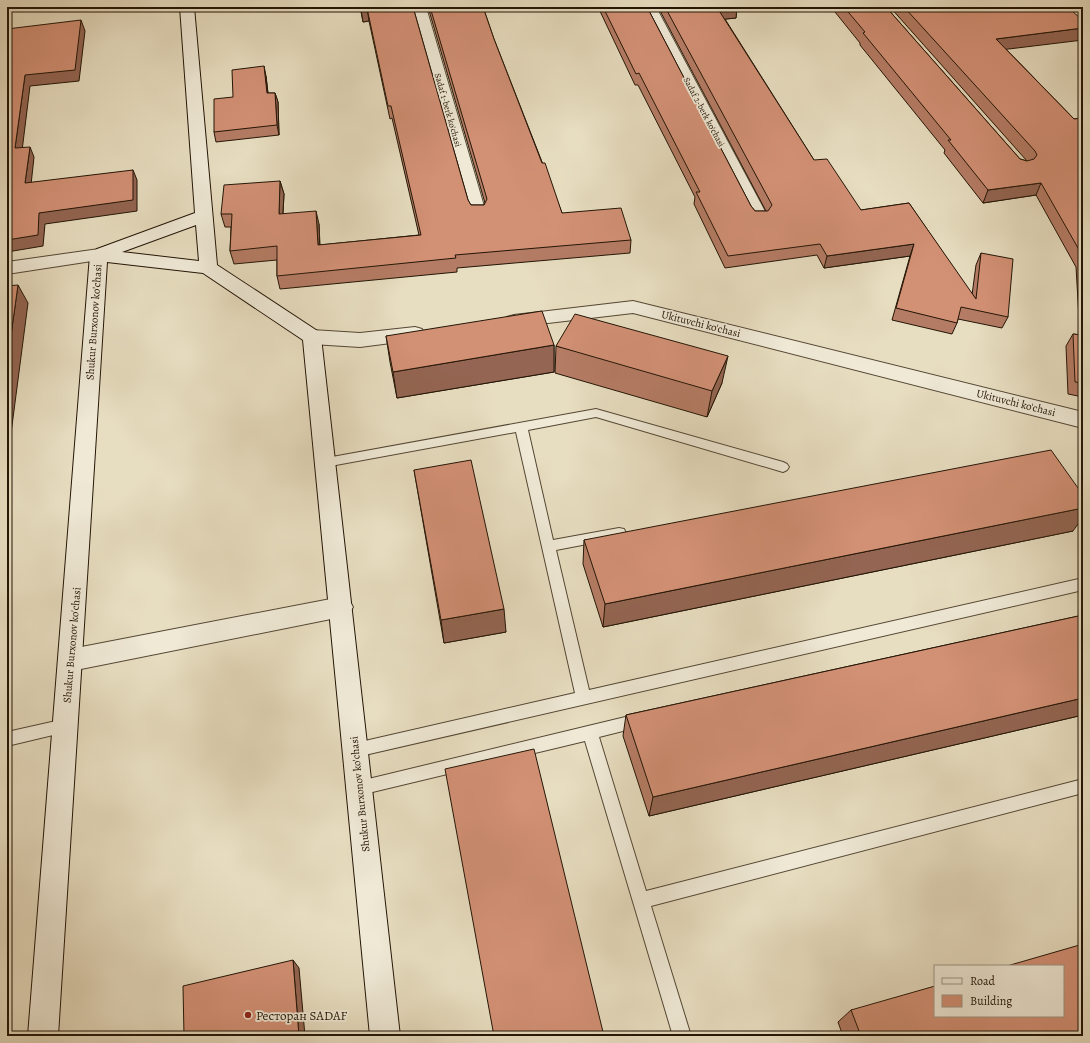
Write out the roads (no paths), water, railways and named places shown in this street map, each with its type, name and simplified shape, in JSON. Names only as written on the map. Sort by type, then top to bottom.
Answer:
[{"type":"street","points":[[187,7],[208,268]]},
{"type":"street","name":"Sadaf 1-berk ko'chasi","points":[[419,7],[478,213]]},
{"type":"street","name":"Sadaf 2-berk ko'chasi","points":[[649,7],[759,217]]},
{"type":"street","points":[[7,268],[99,255],[203,216]]},
{"type":"street","points":[[99,255],[208,268],[312,337],[360,340],[430,332]]},
{"type":"street","name":"Shukur Burxonov ko'chasi","points":[[43,1036],[65,726],[72,660],[99,255]]},
{"type":"street","name":"Ukituvchi ko'chasi","points":[[500,323],[633,307],[1083,420]]},
{"type":"street","name":"Shukur Burxonov ko'chasi","points":[[312,337],[385,1036]]},
{"type":"street","points":[[72,660],[341,607]]},
{"type":"lane","points":[[325,462],[596,413],[783,467]]},
{"type":"lane","points":[[521,426],[583,698]]},
{"type":"lane","points":[[548,546],[635,530]]},
{"type":"lane","points":[[356,750],[1083,584]]},
{"type":"lane","points":[[360,788],[659,716]]},
{"type":"lane","points":[[7,739],[65,726]]},
{"type":"lane","points":[[590,733],[682,1036]]},
{"type":"lane","points":[[640,901],[1083,786]]},
{"type":"place","name":"Ресторан SADAF","points":[[248,1015]]}]
